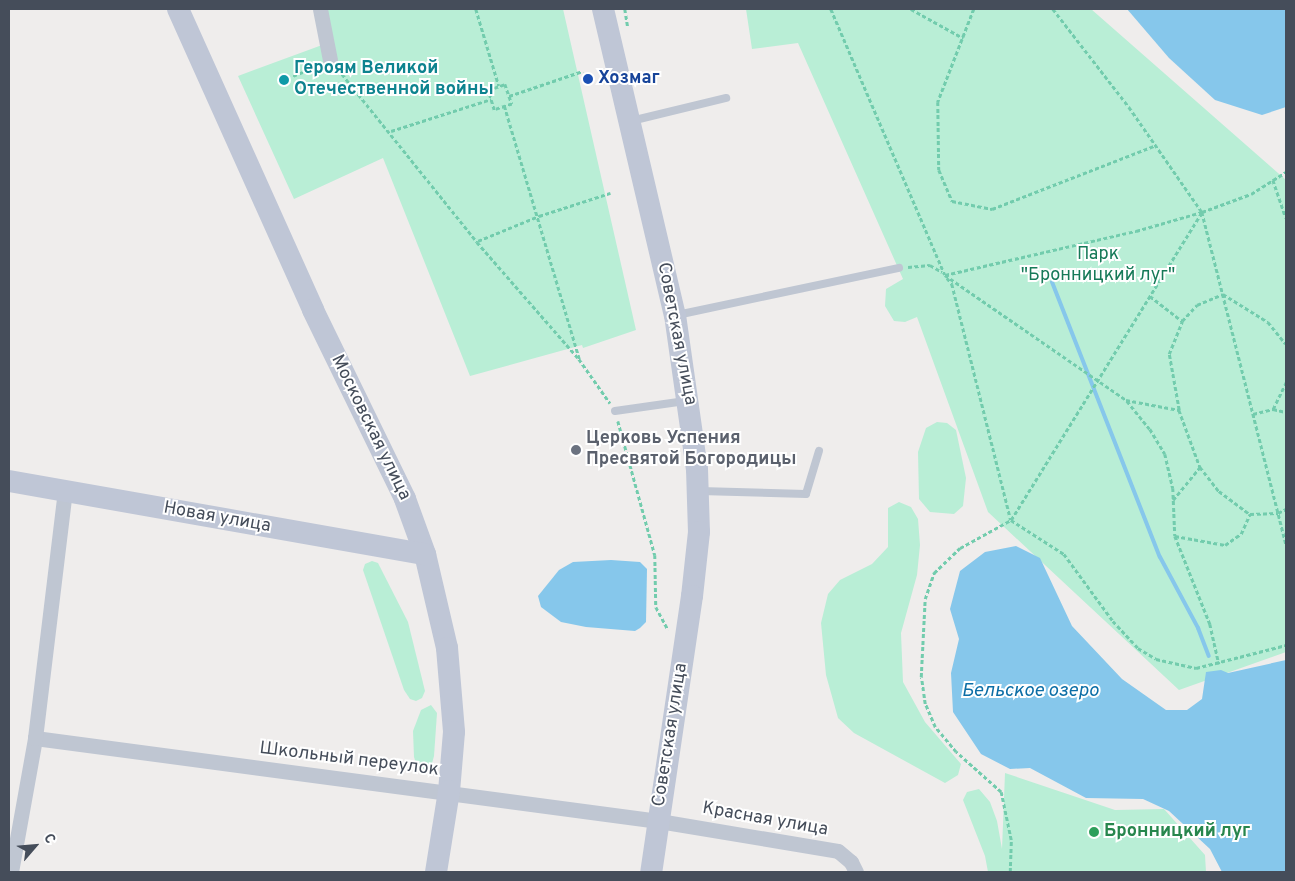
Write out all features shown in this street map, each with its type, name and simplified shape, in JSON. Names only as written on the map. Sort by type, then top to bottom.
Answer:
[{"type":"street","name":"Московская улица","points":[[178,9],[313,310],[405,499],[425,554],[447,648],[454,732],[449,791],[436,872]]},
{"type":"street","points":[[320,9],[330,60]]},
{"type":"street","name":"Советская улица","points":[[603,9],[675,315],[689,400],[698,491],[698,532],[692,596],[651,872]]},
{"type":"street","name":"Новая улица","points":[[9,481],[425,554]]},
{"type":"street","points":[[11,872],[35,738],[64,491]]},
{"type":"street","name":"Школьный переулок","points":[[35,738],[449,791],[658,821]]},
{"type":"street","name":"Красная улица","points":[[658,821],[838,852],[851,862],[856,872]]},
{"type":"lane","points":[[630,121],[726,98]]},
{"type":"lane","points":[[675,315],[899,268]]},
{"type":"lane","points":[[615,411],[689,400]]},
{"type":"lane","points":[[698,491],[806,494],[819,451]]},
{"type":"path","points":[[476,9],[499,86]]},
{"type":"path","points":[[625,9],[628,27]]},
{"type":"path","points":[[831,9],[945,275],[952,284],[1011,520],[1064,554],[1114,621],[1138,648],[1170,663],[1196,668],[1219,664],[1286,645]]},
{"type":"path","points":[[911,9],[963,38]]},
{"type":"path","points":[[974,9],[938,102],[939,170],[952,201],[992,209],[1156,145]]},
{"type":"path","points":[[1053,9],[1156,145],[1202,212],[1286,544]]},
{"type":"path","points":[[293,76],[330,60],[391,131],[477,242],[579,359],[615,411],[655,555],[656,607],[670,634]]},
{"type":"path","points":[[509,96],[583,71]]},
{"type":"path","points":[[505,84],[512,104],[494,110],[488,90],[499,86],[505,84]]},
{"type":"path","points":[[391,131],[491,99]]},
{"type":"path","points":[[504,106],[539,216],[579,359]]},
{"type":"path","points":[[945,275],[1136,231],[1202,212],[1251,194],[1286,172]]},
{"type":"path","points":[[1273,180],[1286,218]]},
{"type":"path","points":[[477,242],[539,216],[610,193]]},
{"type":"path","points":[[1010,872],[1011,840],[1001,792],[956,752],[935,727],[925,704],[921,677],[925,599],[934,573],[960,548],[1011,520],[1202,212]]},
{"type":"path","points":[[899,268],[930,264],[1098,379],[1126,400],[1150,429],[1165,454],[1173,500],[1175,536],[1210,624],[1219,664]]},
{"type":"path","points":[[1223,294],[1197,306],[1182,321],[1169,354],[1179,410],[1200,467],[1219,491],[1250,514],[1278,513],[1286,509]]},
{"type":"path","points":[[1223,294],[1268,322],[1286,344]]},
{"type":"path","points":[[1150,296],[1182,321]]},
{"type":"path","points":[[1273,408],[1286,382]]},
{"type":"path","points":[[1126,400],[1179,410]]},
{"type":"path","points":[[1253,414],[1273,408],[1286,412]]},
{"type":"path","points":[[1173,500],[1200,467]]},
{"type":"path","points":[[1175,536],[1226,545],[1241,534],[1250,514]]},
{"type":"green space","points":[[326,9],[563,9],[636,330],[583,348],[582,345],[470,376],[383,158],[294,199],[238,76],[333,41]]},
{"type":"green space","name":"Парк \"Бронницкий луг\"","points":[[746,9],[1091,9],[1286,180],[1286,652],[1179,690],[988,512],[917,317],[905,322],[894,321],[885,306],[886,289],[903,279],[798,43],[752,49]]},
{"type":"green space","points":[[937,422],[947,423],[956,430],[966,478],[963,506],[954,514],[930,512],[919,499],[918,452],[926,428]]},
{"type":"green space","points":[[899,502],[911,507],[918,519],[920,545],[917,575],[901,633],[903,682],[925,722],[961,764],[958,775],[945,783],[854,733],[838,718],[826,675],[821,623],[828,594],[840,580],[872,564],[888,547],[888,508]]},
{"type":"green space","points":[[372,561],[378,563],[408,622],[425,691],[422,698],[416,701],[410,699],[404,690],[363,570],[365,564]]},
{"type":"green space","points":[[431,705],[437,713],[434,756],[431,767],[424,769],[417,767],[414,757],[413,731],[421,710]]},
{"type":"green space","name":"Бронницкий луг","points":[[1005,773],[1115,810],[1164,809],[1205,855],[1206,872],[988,872],[985,856],[963,800],[967,792],[979,789],[990,802],[997,821],[1002,849]]},
{"type":"water","points":[[1127,9],[1286,9],[1286,107],[1262,115],[1215,100],[1169,58]]},
{"type":"water","name":"Бельское озеро","points":[[1016,546],[1040,558],[1072,626],[1122,679],[1166,710],[1187,710],[1202,699],[1206,672],[1221,670],[1228,673],[1286,660],[1286,872],[1222,872],[1210,849],[1169,811],[1143,799],[1086,798],[1030,768],[1010,769],[981,754],[953,712],[951,673],[959,639],[950,609],[960,571],[985,552]]},
{"type":"water","points":[[611,560],[640,562],[647,569],[646,622],[640,628],[635,631],[586,627],[561,622],[541,607],[538,596],[559,570],[573,562]]},
{"type":"waterway","points":[[1052,282],[1160,557],[1198,628],[1209,656]]},
{"type":"place","name":"Хозмаг","points":[[588,79]]},
{"type":"place","name":"Героям Великой Отечественной войны","points":[[284,80]]},
{"type":"place","name":"Церковь Успения Пресвятой Богородицы","points":[[576,450]]},
{"type":"place","name":"Бронницкий луг","points":[[1094,832]]}]
